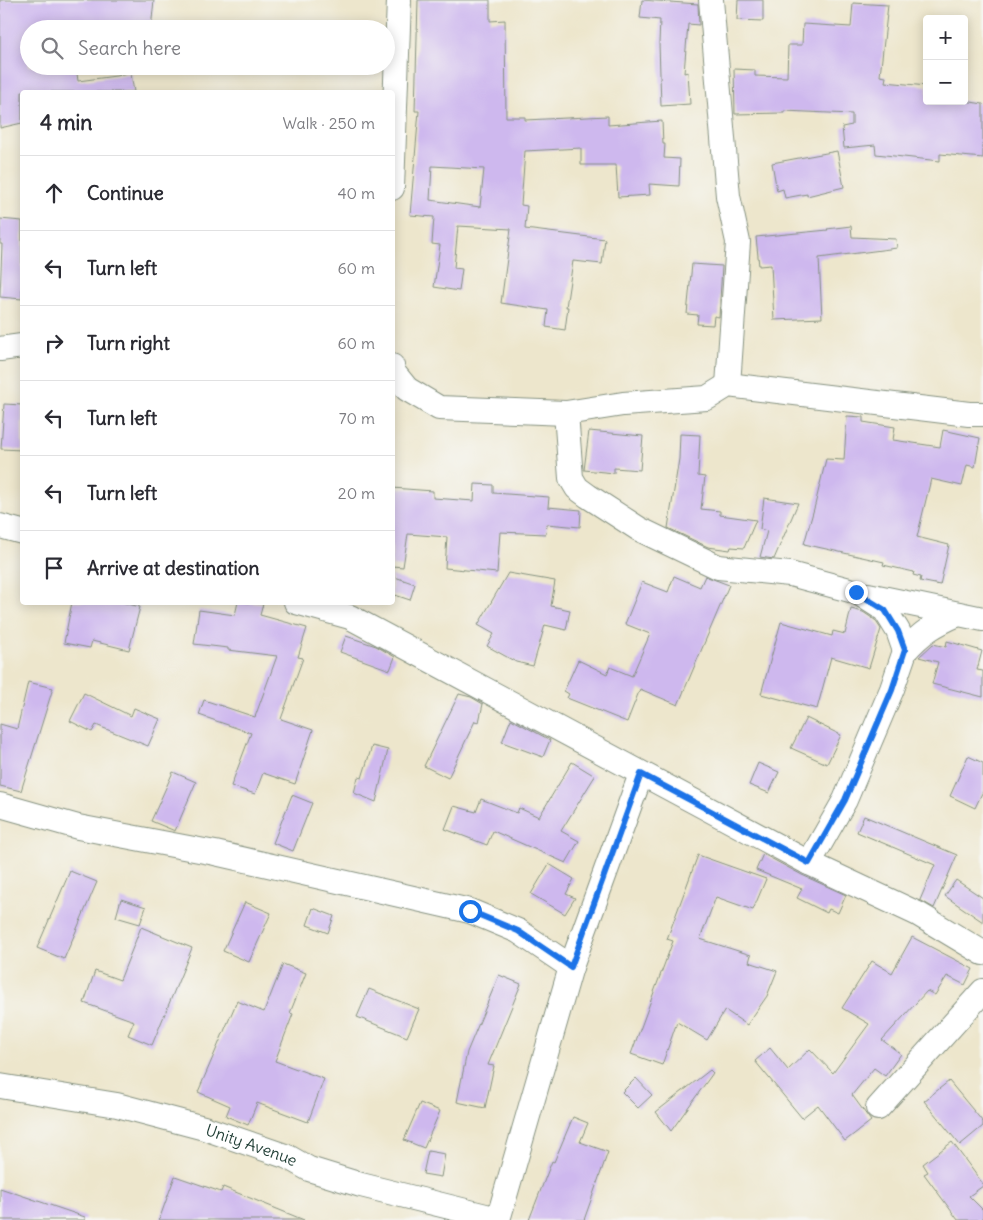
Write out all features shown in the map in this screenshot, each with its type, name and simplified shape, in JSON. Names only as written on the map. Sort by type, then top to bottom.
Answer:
[{"type":"street","points":[[395,94],[398,0]]},
{"type":"street","points":[[711,0],[728,196],[738,242],[728,385]]},
{"type":"street","points":[[0,349],[20,346]]},
{"type":"street","points":[[395,374],[407,389],[439,408],[566,413],[623,404],[707,398],[728,385],[969,414],[983,414]]},
{"type":"street","points":[[566,413],[571,478],[577,488],[639,528],[718,567],[790,574],[856,592],[983,619]]},
{"type":"street","points":[[0,526],[20,531]]},
{"type":"street","points":[[856,592],[885,610],[898,631],[905,650]]},
{"type":"street","points":[[308,605],[350,616],[809,863],[918,914],[983,953]]},
{"type":"street","points":[[809,863],[845,800],[892,690],[905,650],[920,635],[934,625],[958,614]]},
{"type":"street","points":[[498,1219],[571,967],[641,774]]},
{"type":"street","points":[[0,805],[78,827],[215,853],[470,911],[518,931],[571,967]]},
{"type":"street","points":[[878,1108],[983,991]]},
{"type":"street","name":"Unity Avenue","points":[[0,1086],[117,1105],[196,1126],[288,1157],[309,1169],[360,1185],[498,1219]]},
{"type":"building","points":[[0,0],[154,0],[152,20],[20,20],[20,75],[77,75],[78,81],[131,75],[134,90],[20,90],[20,123],[0,128]]},
{"type":"building","points":[[418,0],[490,0],[490,21],[505,20],[506,117],[525,117],[525,120],[608,116],[608,125],[662,121],[663,144],[665,144],[664,158],[680,159],[679,186],[649,184],[650,195],[618,197],[616,165],[581,165],[581,148],[525,151],[521,205],[527,206],[525,229],[605,239],[602,264],[573,261],[566,307],[568,307],[565,330],[546,327],[548,310],[501,303],[511,229],[458,226],[454,268],[462,269],[459,291],[434,287],[440,245],[432,244],[434,217],[410,215],[419,111],[415,111]],"holes":[[[432,166],[484,169],[480,207],[430,200]]]},
{"type":"building","points":[[642,0],[698,4],[699,25],[688,24],[684,73],[688,72],[690,104],[661,106],[660,20],[640,18]]},
{"type":"building","points":[[738,0],[763,0],[763,21],[737,20]]},
{"type":"building","points":[[853,3],[888,5],[880,76],[886,77],[885,82],[923,86],[923,105],[968,105],[968,102],[983,104],[983,158],[940,154],[940,161],[876,154],[875,145],[844,148],[842,127],[852,125],[852,114],[784,111],[784,113],[735,114],[734,69],[755,70],[755,76],[787,77],[788,45],[802,45],[803,24],[851,27]]},
{"type":"building","points":[[837,151],[844,187],[807,196],[807,194],[785,198],[783,189],[777,191],[772,163]]},
{"type":"building","points":[[0,219],[20,221],[20,299],[0,297],[2,244],[0,244]]},
{"type":"building","points":[[851,226],[852,237],[896,239],[897,248],[819,258],[822,318],[774,320],[771,265],[759,266],[756,237]]},
{"type":"building","points":[[692,264],[722,266],[719,317],[714,316],[713,325],[697,324],[698,315],[687,314]]},
{"type":"building","points":[[4,404],[20,405],[20,450],[1,449]]},
{"type":"building","points":[[847,416],[863,417],[863,422],[895,427],[893,440],[940,447],[943,430],[980,438],[975,467],[967,465],[962,486],[931,479],[917,537],[949,545],[940,585],[920,581],[921,577],[913,575],[914,572],[883,565],[884,562],[804,544],[826,459],[844,460]]},
{"type":"building","points":[[589,431],[643,436],[640,470],[614,468],[614,473],[584,470]]},
{"type":"building","points":[[680,434],[700,435],[698,476],[705,477],[701,509],[720,511],[720,515],[756,520],[744,548],[731,547],[730,550],[708,547],[668,528],[679,459]]},
{"type":"building","points":[[475,484],[493,485],[493,493],[549,497],[548,507],[581,510],[580,527],[547,524],[546,534],[500,532],[497,573],[445,568],[447,537],[408,534],[403,567],[395,566],[395,488],[433,491],[433,498],[474,501]]},
{"type":"building","points":[[764,498],[798,503],[774,559],[760,557],[767,531],[760,529]]},
{"type":"building","points":[[508,573],[555,581],[551,606],[570,610],[566,630],[545,625],[533,666],[516,662],[487,646],[494,634],[478,625]]},
{"type":"building","points":[[674,576],[700,587],[705,576],[729,585],[678,705],[640,689],[627,722],[567,698],[569,694],[564,691],[578,660],[607,674],[610,667],[632,676],[650,634],[625,624],[642,582],[668,592]]},
{"type":"building","points":[[395,577],[415,584],[410,600],[395,595]]},
{"type":"building","points":[[71,605],[132,605],[140,607],[129,650],[92,641],[90,648],[64,643]]},
{"type":"building","points":[[237,605],[263,605],[260,615],[307,628],[298,657],[303,658],[281,719],[313,730],[295,784],[263,773],[255,794],[231,786],[251,733],[199,715],[204,700],[255,717],[277,656],[194,644],[199,610],[235,615]]},
{"type":"building","points":[[851,609],[863,612],[875,620],[881,629],[869,668],[831,657],[817,709],[761,694],[781,622],[832,636],[833,631],[845,634]]},
{"type":"building","points":[[346,636],[376,646],[395,657],[390,670],[340,652]]},
{"type":"building","points":[[947,641],[982,651],[977,670],[983,671],[983,697],[932,684],[938,662],[919,657],[933,644],[946,647]]},
{"type":"building","points":[[28,682],[53,688],[21,791],[0,786],[0,724],[17,729]]},
{"type":"building","points":[[84,693],[131,716],[134,708],[160,719],[148,746],[96,725],[92,732],[70,721]]},
{"type":"building","points":[[459,694],[471,697],[483,704],[479,722],[475,721],[448,778],[424,766]]},
{"type":"building","points":[[806,718],[841,735],[827,764],[791,748]]},
{"type":"building","points":[[511,719],[550,740],[543,757],[502,742]]},
{"type":"building","points":[[372,746],[388,750],[376,802],[354,793],[358,777],[362,778]]},
{"type":"building","points":[[968,756],[983,763],[983,791],[975,808],[950,796]]},
{"type":"building","points":[[572,762],[595,776],[561,831],[579,841],[566,863],[493,831],[487,845],[445,829],[454,806],[476,812],[481,799],[517,813],[519,808],[539,817]]},
{"type":"building","points":[[758,763],[779,772],[769,793],[749,785]]},
{"type":"building","points":[[173,772],[196,782],[175,831],[151,821]]},
{"type":"building","points":[[292,795],[312,803],[293,851],[273,843]]},
{"type":"building","points":[[864,816],[957,855],[934,908],[920,900],[935,865],[857,832]]},
{"type":"building","points":[[763,854],[802,875],[846,895],[838,913],[829,909],[827,913],[797,898],[802,889],[756,870]]},
{"type":"building","points":[[698,855],[766,879],[753,910],[716,897],[700,939],[751,955],[749,962],[777,971],[767,996],[747,1025],[725,1010],[707,1040],[677,1022],[662,1065],[631,1054],[673,941],[667,939]]},
{"type":"building","points":[[549,864],[574,879],[566,894],[575,898],[565,914],[531,894]]},
{"type":"building","points":[[70,871],[97,882],[64,959],[37,948]]},
{"type":"building","points":[[956,880],[983,898],[983,922],[945,896]]},
{"type":"building","points":[[121,899],[146,907],[140,924],[116,917]]},
{"type":"building","points":[[245,902],[271,913],[249,962],[223,951]]},
{"type":"building","points":[[313,908],[334,916],[328,933],[307,925]]},
{"type":"building","points":[[141,927],[192,948],[152,1045],[128,1035],[134,1021],[84,1003],[95,971],[120,980]]},
{"type":"building","points":[[912,937],[973,969],[965,985],[947,976],[935,995],[927,991],[882,1040],[901,1054],[885,1076],[874,1068],[852,1095],[871,1121],[845,1141],[818,1105],[802,1118],[755,1061],[770,1048],[788,1070],[810,1049],[833,1073],[869,1024],[842,1008],[872,961],[892,973]]},
{"type":"building","points":[[283,964],[306,973],[290,1013],[293,1014],[275,1061],[324,1079],[308,1122],[257,1103],[248,1125],[226,1116],[230,1106],[198,1092],[237,1001],[264,1012]]},
{"type":"building","points":[[499,975],[521,984],[488,1065],[494,1066],[485,1108],[457,1102],[467,1052]]},
{"type":"building","points":[[369,989],[419,1009],[407,1037],[357,1017]]},
{"type":"building","points":[[710,1070],[713,1073],[671,1131],[656,1112]]},
{"type":"building","points":[[636,1078],[652,1095],[638,1108],[622,1092]]},
{"type":"building","points":[[949,1081],[983,1122],[983,1126],[960,1145],[924,1101]]},
{"type":"building","points":[[420,1103],[440,1111],[424,1148],[404,1140]]},
{"type":"building","points":[[573,1117],[588,1123],[580,1142],[608,1152],[584,1220],[529,1220],[552,1161],[554,1162]]},
{"type":"building","points":[[952,1142],[983,1184],[983,1186],[969,1196],[983,1210],[983,1220],[958,1220],[924,1174],[928,1172],[923,1164]]},
{"type":"building","points":[[428,1151],[445,1154],[441,1177],[423,1174]]},
{"type":"building","points":[[175,1176],[221,1192],[223,1187],[304,1220],[159,1220]]},
{"type":"building","points":[[0,1188],[85,1217],[85,1220],[0,1220]]},
{"type":"route","points":[[470,911],[518,931],[571,967],[641,774],[809,863],[845,800],[892,690],[905,650],[898,631],[885,610],[856,592]]}]
